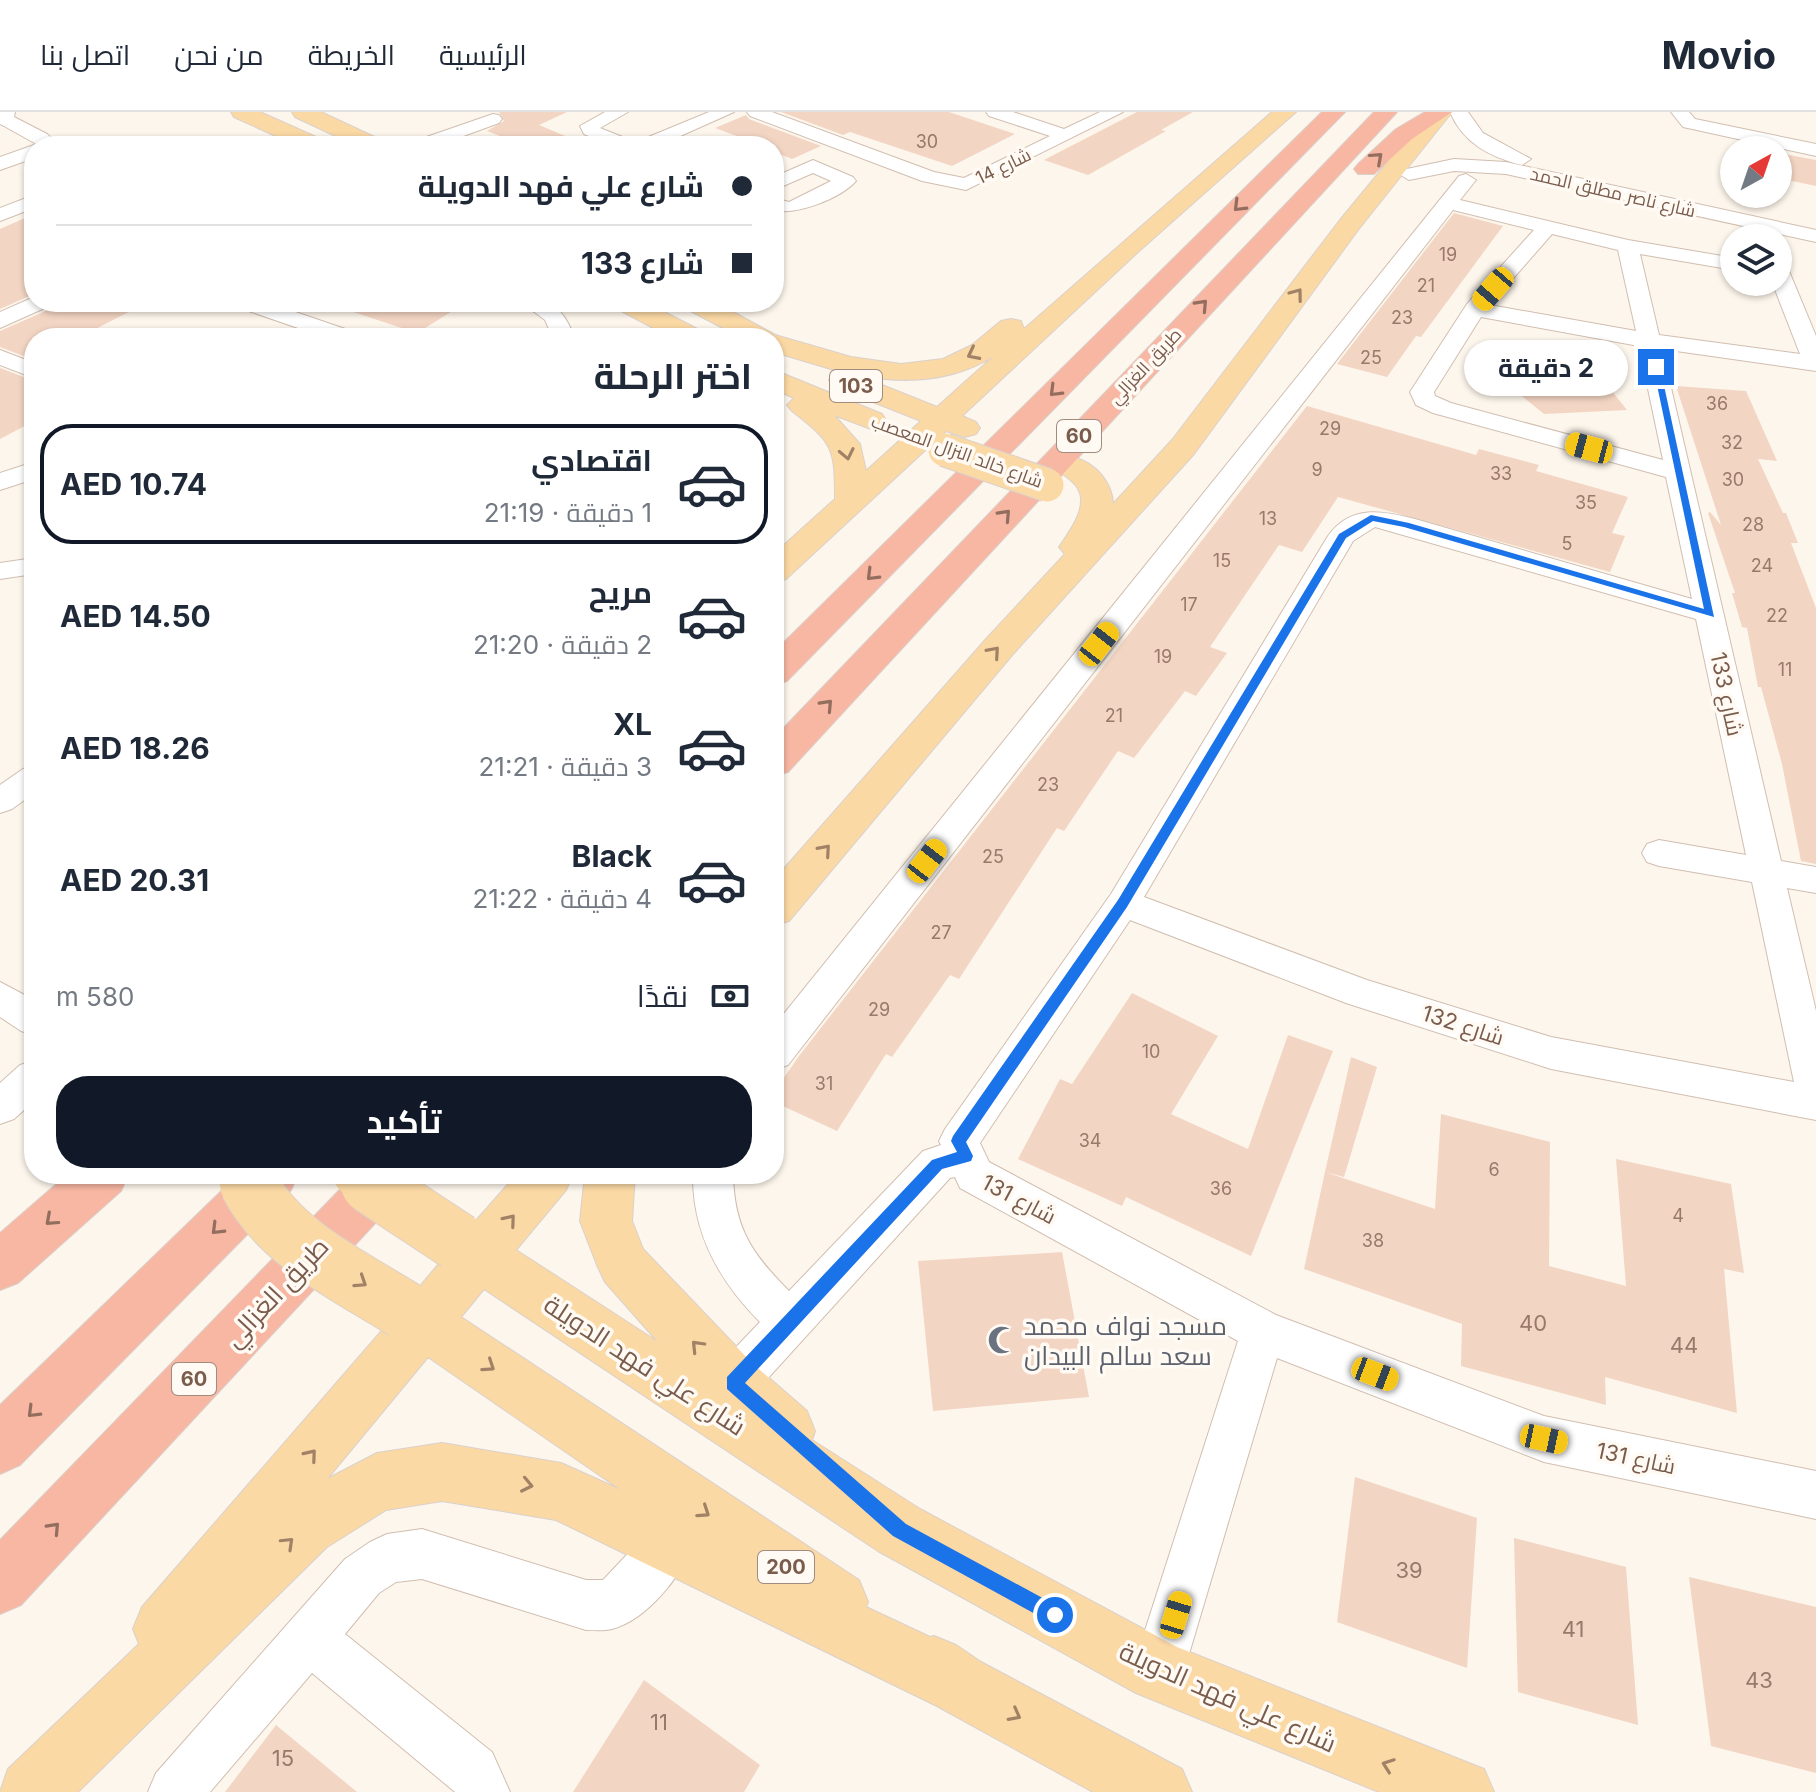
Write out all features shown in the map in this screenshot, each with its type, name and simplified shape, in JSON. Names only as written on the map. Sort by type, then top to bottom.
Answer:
[{"type":"highway","points":[[1282,163],[1321,112]]},
{"type":"highway","name":"60","points":[[784,663],[1334,112]]},
{"type":"highway","name":"طريق الغزالي","points":[[784,751],[1386,112]]},
{"type":"highway","points":[[1229,277],[1331,198],[1404,134],[1441,112]]},
{"type":"highway","points":[[0,1266],[93,1184]]},
{"type":"highway","points":[[0,1445],[263,1184]]},
{"type":"highway","name":"طريق الغزالي","points":[[0,1584],[379,1184]]},
{"type":"main road","points":[[242,112],[292,136]]},
{"type":"main road","points":[[303,112],[354,136]]},
{"type":"main road","points":[[784,563],[851,502],[944,434],[1129,247],[1285,112]]},
{"type":"main road","points":[[784,897],[1048,593],[1183,447],[1349,225],[1441,112]]},
{"type":"main road","points":[[1349,225],[1409,174],[1440,140],[1458,112]]},
{"type":"main road","points":[[784,347],[878,373],[913,372],[947,365],[977,354],[1016,323],[1129,247]]},
{"type":"main road","points":[[644,312],[674,328]]},
{"type":"main road","points":[[713,312],[744,328]]},
{"type":"main road","name":"شارع خالد النزال المعصب","points":[[784,349],[944,434]]},
{"type":"main road","name":"شارع خالد النزال المعصب","points":[[784,385],[944,434],[1058,475],[1064,490],[1098,492],[1130,483],[1183,447]]},
{"type":"main road","points":[[784,390],[844,439],[850,456],[851,502]]},
{"type":"main road","points":[[1048,593],[1086,531],[1097,505],[1098,492]]},
{"type":"main road","name":"200","points":[[249,1184],[261,1205],[300,1242],[959,1684],[1159,1792]]},
{"type":"main road","name":"شارع علي فهد الدويلة","points":[[370,1184],[899,1530],[1158,1671],[1461,1792]]},
{"type":"main road","points":[[28,1792],[468,1250],[537,1184]]},
{"type":"main road","points":[[609,1184],[606,1221],[623,1265],[733,1383],[899,1530]]},
{"type":"main road","points":[[28,1792],[306,1526],[377,1482],[442,1472],[561,1492],[959,1684]]},
{"type":"street","points":[[6,112],[5,119],[38,136]]},
{"type":"street","points":[[604,136],[590,130],[589,126],[619,112]]},
{"type":"street","points":[[666,136],[725,112]]},
{"type":"street","name":"شارع 14","points":[[756,112],[929,177],[966,184],[1114,112]]},
{"type":"street","name":"شارع 14","points":[[995,112],[1064,135]]},
{"type":"street","points":[[1256,137],[1272,112]]},
{"type":"street","name":"شارع ناصر مطلق الحمد","points":[[1458,112],[1471,133],[1490,146],[1547,166],[1816,224]]},
{"type":"street","points":[[1680,112],[1689,123],[1701,127],[1816,150]]},
{"type":"street","points":[[446,136],[493,119]]},
{"type":"street","points":[[784,1041],[1448,203],[1470,172],[1460,153],[1470,147],[1490,146]]},
{"type":"street","points":[[784,179],[850,147]]},
{"type":"street","points":[[0,164],[24,155]]},
{"type":"street","points":[[784,207],[796,206],[846,181],[813,166]]},
{"type":"street","name":"شارع ناصر مطلق الحمد","points":[[1409,174],[1437,166],[1470,172],[1523,171],[1816,238]]},
{"type":"street","points":[[1448,203],[1628,246],[1720,262]]},
{"type":"street","points":[[0,215],[24,205]]},
{"type":"street","points":[[1730,219],[1738,224]]},
{"type":"street","points":[[1546,228],[1475,309],[1422,392],[1425,400],[1442,408],[1677,472]]},
{"type":"street","points":[[1792,245],[1816,238]]},
{"type":"street","name":"شارع 133","points":[[1628,246],[1816,1095]]},
{"type":"street","points":[[1788,296],[1816,364]]},
{"type":"street","points":[[0,321],[24,309]]},
{"type":"street","points":[[1475,309],[1516,319],[1651,341],[1816,364]]},
{"type":"street","points":[[272,312],[315,328]]},
{"type":"street","points":[[548,312],[554,316],[559,328]]},
{"type":"street","points":[[0,357],[24,367]]},
{"type":"street","points":[[0,482],[24,474]]},
{"type":"street","name":"شارع 131","points":[[1710,614],[1406,525],[1371,518],[1342,536],[1123,903],[959,1141],[974,1175],[1263,1331],[1544,1439],[1816,1495]]},
{"type":"street","points":[[0,571],[24,567]]},
{"type":"street","points":[[0,801],[24,784]]},
{"type":"street","points":[[1659,853],[1816,880]]},
{"type":"street","name":"شارع 132","points":[[1123,903],[1359,992],[1551,1053],[1816,1103]]},
{"type":"street","points":[[0,997],[24,1013]]},
{"type":"street","points":[[0,1107],[24,1086]]},
{"type":"street","points":[[733,1383],[937,1164],[966,1156]]},
{"type":"street","points":[[714,1184],[718,1224],[734,1260],[758,1294],[791,1321]]},
{"type":"street","points":[[1158,1671],[1263,1331]]},
{"type":"street","points":[[175,1792],[362,1576],[387,1559],[422,1554],[586,1605],[610,1605],[629,1592],[670,1544]]},
{"type":"street","points":[[308,1637],[473,1771],[483,1792]]},
{"type":"building","points":[[499,112],[567,112],[539,125],[565,136],[500,136],[487,131],[504,121]]},
{"type":"building","points":[[781,112],[949,112],[1015,134],[952,166],[850,132],[843,135]]},
{"type":"building","points":[[1137,112],[1193,112],[1161,130],[1166,131],[1088,175],[1044,160]]},
{"type":"building","points":[[746,115],[749,119],[821,146],[792,159],[784,156],[784,136],[737,136],[715,128]]},
{"type":"building","points":[[1792,156],[1816,160],[1816,186],[1792,181]]},
{"type":"building","points":[[1454,213],[1503,226],[1421,337],[1416,336],[1387,377],[1337,364]]},
{"type":"building","points":[[24,218],[24,298],[0,309],[0,229]]},
{"type":"building","points":[[43,312],[129,312],[97,328],[24,328],[24,356],[0,347],[0,331]]},
{"type":"building","points":[[353,312],[451,312],[425,328],[402,328]]},
{"type":"building","points":[[1576,346],[1627,410],[1544,414],[1507,384],[1479,351]]},
{"type":"building","points":[[0,368],[24,377],[24,426],[0,439]]},
{"type":"building","points":[[1676,386],[1746,391],[1777,461],[1758,459],[1798,543],[1791,543],[1816,608],[1816,864],[1801,861],[1782,764],[1761,687],[1758,687],[1747,628],[1742,627],[1732,593],[1735,593],[1708,513],[1721,525]]},
{"type":"building","points":[[1307,406],[1476,455],[1479,449],[1539,465],[1536,471],[1628,497],[1612,533],[1625,536],[1610,572],[1338,497],[1302,552],[1279,545],[1210,647],[1227,653],[1196,696],[1185,691],[1134,758],[1118,751],[1064,831],[1057,828],[959,979],[950,975],[892,1057],[886,1054],[837,1131],[784,1107],[784,1078]]},
{"type":"building","points":[[1132,993],[1218,1036],[1171,1114],[1248,1149],[1288,1035],[1333,1051],[1251,1256],[1126,1197],[1122,1206],[1018,1159],[1060,1079],[1072,1084]]},
{"type":"building","points":[[1351,1057],[1377,1067],[1344,1177],[1325,1172]]},
{"type":"building","points":[[1441,1114],[1550,1142],[1549,1266],[1626,1286],[1616,1159],[1731,1184],[1744,1273],[1724,1269],[1737,1413],[1605,1377],[1606,1405],[1461,1366],[1462,1324],[1304,1269],[1325,1172],[1435,1209]]},
{"type":"building","name":"مسجد نواف محمد سعد سالم البيدان","points":[[1062,1252],[1089,1397],[933,1411],[918,1261]]},
{"type":"building","points":[[1355,1477],[1477,1518],[1467,1668],[1337,1622]]},
{"type":"building","points":[[1514,1538],[1626,1567],[1638,1725],[1518,1692]]},
{"type":"building","points":[[1689,1577],[1816,1607],[1816,1773],[1711,1746]]},
{"type":"building","points":[[644,1680],[760,1765],[744,1792],[573,1792]]},
{"type":"building","points":[[276,1725],[357,1792],[225,1792]]},
{"type":"place","name":"مسجد نواف محمد سعد سالم البيدان","points":[[1002,1340]]},
{"type":"route","points":[[1055,1615],[899,1530],[733,1383],[937,1164],[966,1156],[959,1141],[1123,903],[1342,536],[1371,518],[1406,525],[1710,614],[1656,367]]}]
